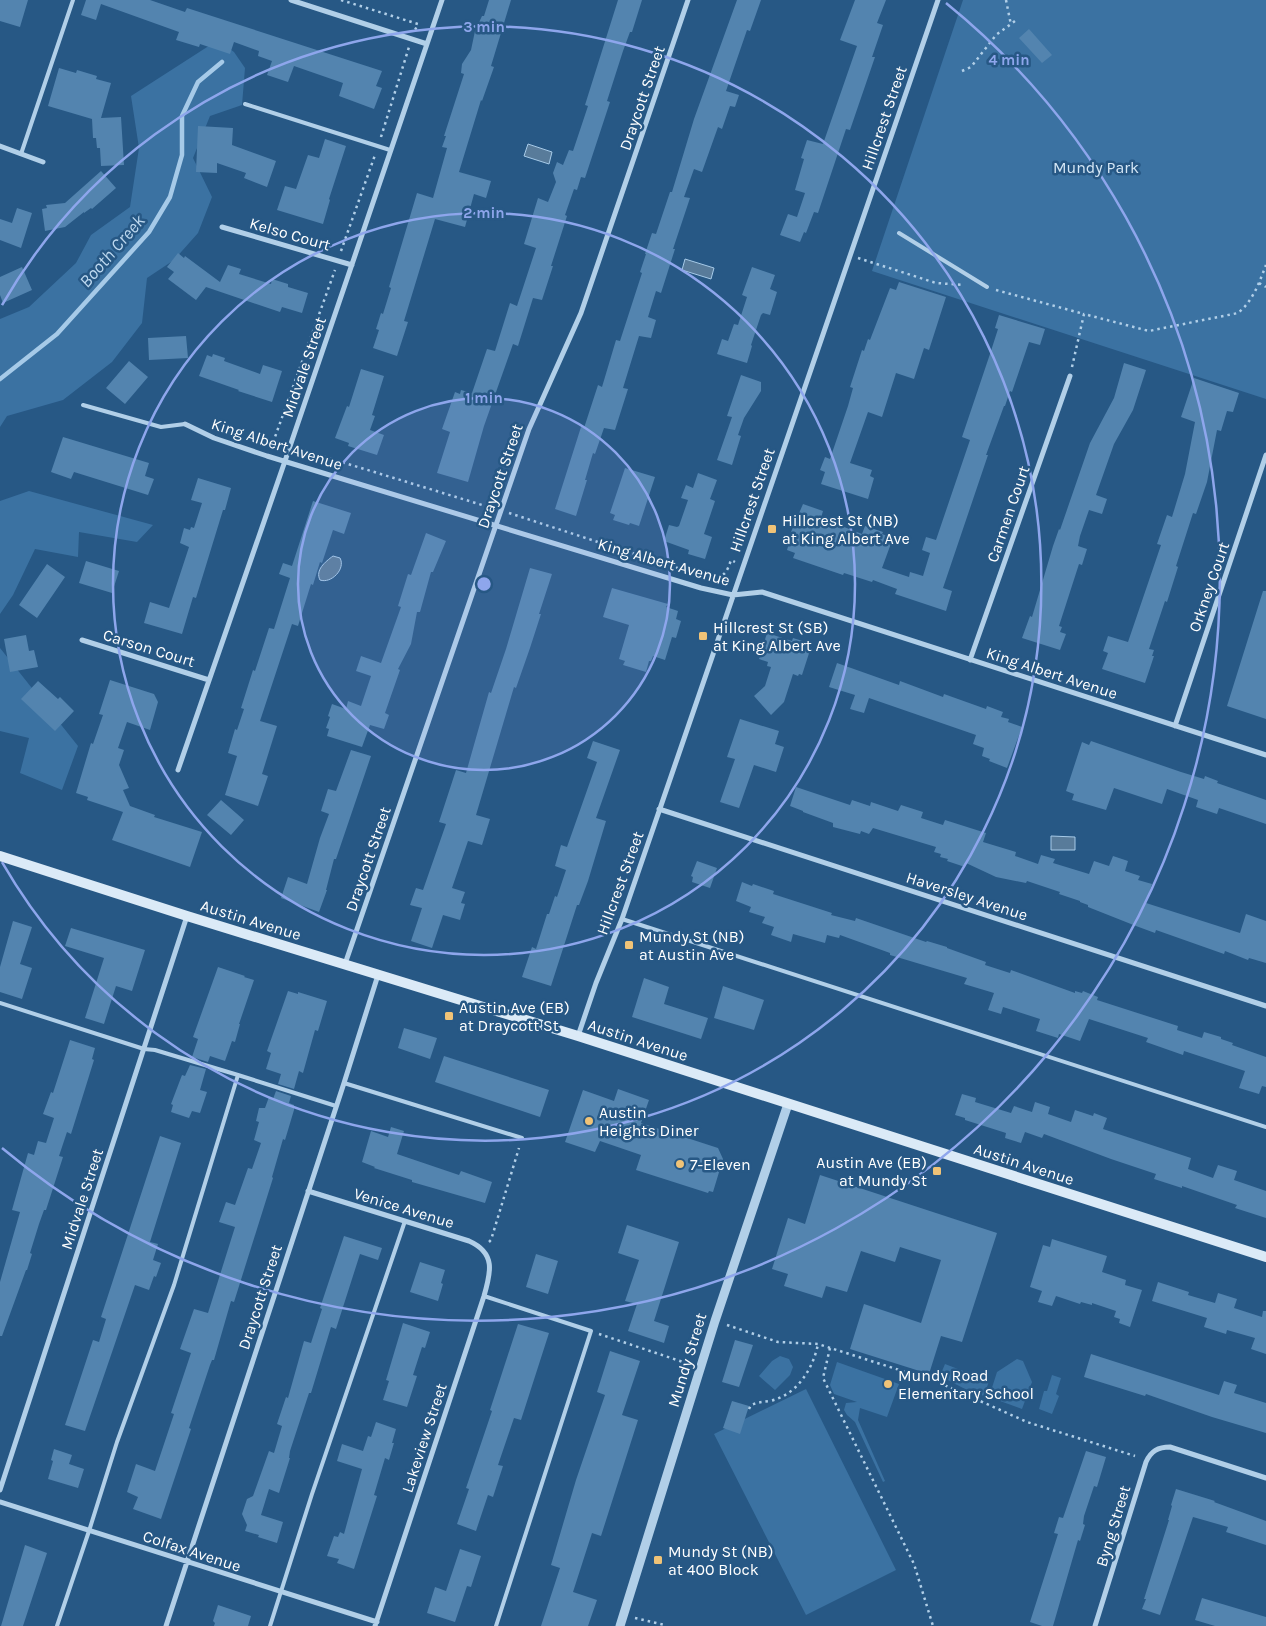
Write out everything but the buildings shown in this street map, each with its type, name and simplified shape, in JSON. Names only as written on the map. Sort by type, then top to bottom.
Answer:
[{"type":"main road","name":"Austin Avenue","points":[[0,856],[187,916],[578,1036],[1266,1257]]},
{"type":"street","points":[[291,0],[427,44]]},
{"type":"street","name":"Midvale Street","points":[[178,770],[286,461],[442,0]]},
{"type":"street","name":"Draycott Street","points":[[345,965],[534,416],[584,306],[688,0]]},
{"type":"street","name":"Hillcrest Street","points":[[578,1036],[660,809],[938,0]]},
{"type":"street","points":[[0,146],[43,162]]},
{"type":"street","name":"Kelso Court","points":[[222,227],[352,265]]},
{"type":"street","name":"Carmen Court","points":[[970,660],[1070,376]]},
{"type":"street","name":"King Albert Avenue","points":[[185,424],[214,438],[286,461],[701,588],[733,595],[762,592],[1266,755]]},
{"type":"street","name":"Orkney Court","points":[[1175,726],[1266,455]]},
{"type":"street","name":"Carson Court","points":[[82,640],[209,680]]},
{"type":"street","name":"Haversley Avenue","points":[[660,809],[1266,1006]]},
{"type":"street","name":"Midvale Street","points":[[0,1490],[187,916]]},
{"type":"street","name":"Draycott Street","points":[[166,1626],[378,975]]},
{"type":"street","name":"Mundy Street","points":[[620,1626],[715,1321],[788,1104]]},
{"type":"street","name":"Venice Avenue","points":[[308,1191],[469,1241],[482,1248]]},
{"type":"street","name":"Lakeview Street","points":[[376,1624],[484,1296],[491,1268],[488,1257],[482,1248]]},
{"type":"street","name":"Byng Street","points":[[1095,1626],[1146,1462],[1154,1451],[1170,1447],[1266,1478]]},
{"type":"street","name":"Colfax Avenue","points":[[0,1502],[376,1624]]},
{"type":"lane","points":[[21,154],[73,0]]},
{"type":"lane","points":[[245,104],[390,150]]},
{"type":"lane","points":[[899,233],[987,287]]},
{"type":"lane","name":"King Albert Avenue","points":[[83,405],[161,427],[185,424]]},
{"type":"lane","points":[[622,918],[1266,1127]]},
{"type":"lane","points":[[0,1003],[144,1049],[155,1050],[336,1106]]},
{"type":"lane","points":[[57,1626],[90,1531],[117,1442],[174,1285],[238,1076]]},
{"type":"lane","points":[[344,1083],[522,1138]]},
{"type":"lane","points":[[270,1626],[312,1494],[404,1221]]},
{"type":"lane","points":[[484,1296],[591,1331],[496,1626]]},
{"type":"path","points":[[341,0],[418,24]]},
{"type":"path","points":[[1006,0],[1011,25]]},
{"type":"path","points":[[962,71],[971,67],[996,35],[1015,21]]},
{"type":"path","points":[[1070,376],[1084,314],[1142,330],[1156,330],[1238,313],[1247,306],[1266,265]]},
{"type":"path","points":[[274,441],[333,276]]},
{"type":"path","points":[[1259,282],[1266,287]]},
{"type":"path","points":[[304,451],[486,507]]},
{"type":"path","points":[[515,515],[695,574]]},
{"type":"path","points":[[710,579],[719,578],[727,572],[731,560],[735,562]]},
{"type":"path","points":[[482,1248],[491,1240],[522,1138]]},
{"type":"path","points":[[735,1328],[778,1342],[818,1344],[940,1383],[1027,1422],[1136,1456]]},
{"type":"path","points":[[591,1331],[691,1365]]},
{"type":"path","points":[[749,1409],[751,1405],[771,1401],[794,1388],[810,1371],[818,1344]]},
{"type":"path","points":[[830,1348],[824,1378],[914,1564],[932,1626]]},
{"type":"path","points":[[624,1616],[665,1625]]},
{"type":"green space","name":"Mundy Park","points":[[963,0],[1266,0],[1266,399],[872,271]]},
{"type":"green space","points":[[218,40],[234,52],[245,68],[242,105],[210,116],[193,158],[212,197],[198,233],[174,260],[147,278],[142,323],[112,362],[63,400],[7,416],[0,427],[0,319],[29,307],[76,263],[91,235],[130,207],[139,148],[131,96]]},
{"type":"green space","points":[[29,491],[153,525],[137,542],[79,532],[78,557],[35,549],[13,595],[0,614],[0,501]]},
{"type":"green space","points":[[0,648],[78,746],[62,790],[20,773],[29,738],[0,731]]},
{"type":"green space","points":[[780,1356],[789,1359],[793,1367],[790,1375],[775,1390],[759,1376],[772,1361]]},
{"type":"green space","points":[[1017,1359],[1023,1361],[1032,1382],[1022,1409],[989,1397],[997,1372]]},
{"type":"green space","points":[[837,1362],[899,1384],[887,1417],[860,1408],[858,1420],[885,1481],[883,1482],[855,1422],[844,1410],[846,1403],[857,1402],[834,1394],[830,1385]]},
{"type":"green space","points":[[945,1364],[989,1381],[984,1396],[940,1376]]},
{"type":"green space","points":[[1052,1375],[1061,1378],[1056,1394],[1059,1396],[1052,1414],[1039,1409],[1044,1391],[1047,1391]]},
{"type":"green space","points":[[806,1389],[896,1570],[806,1615],[714,1434]]},
{"type":"shaded area","points":[[528,144],[552,152],[549,164],[524,156]]},
{"type":"shaded area","points":[[685,259],[714,268],[711,279],[682,270]]},
{"type":"shaded area","points":[[333,556],[340,558],[341,567],[339,571],[329,580],[320,580],[320,570]]},
{"type":"shaded area","points":[[1051,836],[1075,837],[1075,850],[1051,850]]},
{"type":"waterway","name":"Booth Creek","points":[[0,379],[57,334],[149,232],[170,197],[182,155],[182,116],[198,82],[222,62]]},
{"type":"place","name":"Hillcrest St (NB) at King Albert Ave","points":[[772,529]]},
{"type":"place","name":"Hillcrest St (SB) at King Albert Ave","points":[[703,636]]},
{"type":"place","name":"Mundy St (NB) at Austin Ave","points":[[629,945]]},
{"type":"place","name":"Austin Ave (EB) at Draycott St","points":[[449,1016]]},
{"type":"place","name":"Austin Heights Diner","points":[[589,1121]]},
{"type":"place","name":"7-Eleven","points":[[680,1164]]},
{"type":"place","name":"Austin Ave (EB) at Mundy St","points":[[937,1171]]},
{"type":"place","name":"Mundy Road Elementary School","points":[[888,1384]]},
{"type":"place","name":"Mundy St (NB) at 400 Block","points":[[658,1560]]}]
